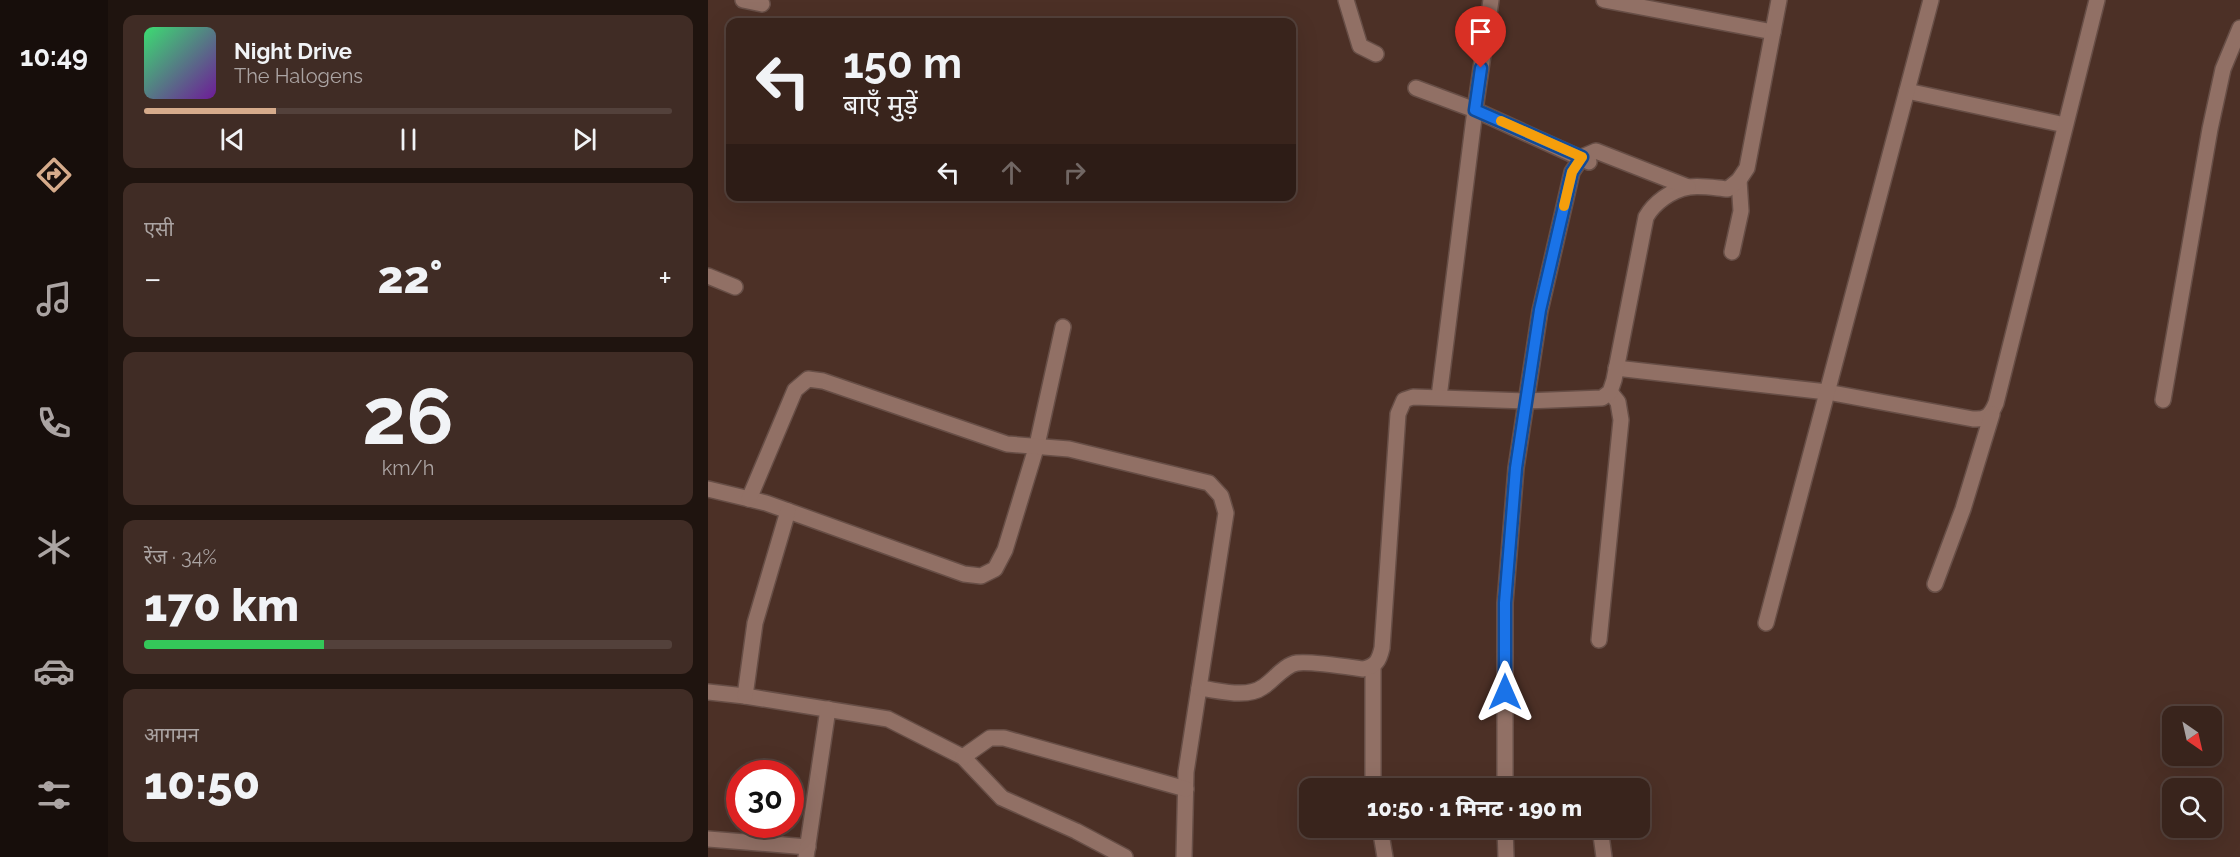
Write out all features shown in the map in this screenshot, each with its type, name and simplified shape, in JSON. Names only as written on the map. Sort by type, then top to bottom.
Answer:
[{"type":"street","points":[[743,0],[762,4]]},
{"type":"street","points":[[1346,0],[1360,46],[1376,54]]},
{"type":"street","points":[[1439,397],[1491,0]]},
{"type":"street","points":[[1604,0],[1650,4],[1773,32]]},
{"type":"street","points":[[1505,778],[1505,603],[1516,468],[1540,310],[1572,172],[1596,151],[1688,187],[1728,189],[1739,180],[1747,168],[1779,0]]},
{"type":"street","points":[[1766,623],[1930,0]]},
{"type":"street","points":[[1935,584],[1963,509],[1996,403],[2097,0]]},
{"type":"street","points":[[2163,400],[2210,129],[2223,69],[2240,28]]},
{"type":"street","points":[[1416,88],[1475,110],[1587,160]]},
{"type":"street","points":[[1907,91],[2066,125]]},
{"type":"street","points":[[1732,252],[1741,211],[1739,180]]},
{"type":"street","points":[[1199,688],[1242,693],[1253,692],[1263,688],[1279,673],[1297,663],[1363,669],[1373,667],[1379,661],[1382,648],[1398,414],[1404,400],[1413,397],[1527,401],[1602,399],[1610,392],[1616,368],[1646,217],[1661,199],[1688,187]]},
{"type":"street","points":[[708,276],[735,287]]},
{"type":"street","points":[[708,489],[749,499],[964,574],[981,576],[995,569],[1005,550],[1037,445],[1063,327]]},
{"type":"street","points":[[1616,368],[1827,392],[1973,419],[1983,420],[1992,414]]},
{"type":"street","points":[[749,499],[795,390],[808,379],[823,381],[1007,444],[1069,449],[1209,483],[1221,496],[1226,513],[1186,772],[1184,857]]},
{"type":"street","points":[[1599,640],[1621,420],[1618,402],[1610,392]]},
{"type":"street","points":[[745,696],[755,623],[788,512]]},
{"type":"street","points":[[1373,667],[1373,778]]},
{"type":"street","points":[[708,692],[888,719],[963,756],[1002,798],[1076,831],[1104,851],[1125,857]]},
{"type":"street","points":[[708,839],[807,852],[828,709]]},
{"type":"street","points":[[963,756],[990,738],[1004,738],[1186,789]]},
{"type":"street","points":[[1382,838],[1385,857]]},
{"type":"street","points":[[1505,838],[1506,857]]},
{"type":"street","points":[[1601,838],[1604,857]]},
{"type":"slow traffic","points":[[1501,121],[1582,157],[1572,172],[1564,206]]},
{"type":"route","points":[[1481,68],[1475,110],[1582,157],[1572,172],[1540,310],[1516,468],[1505,603],[1505,692]]}]
